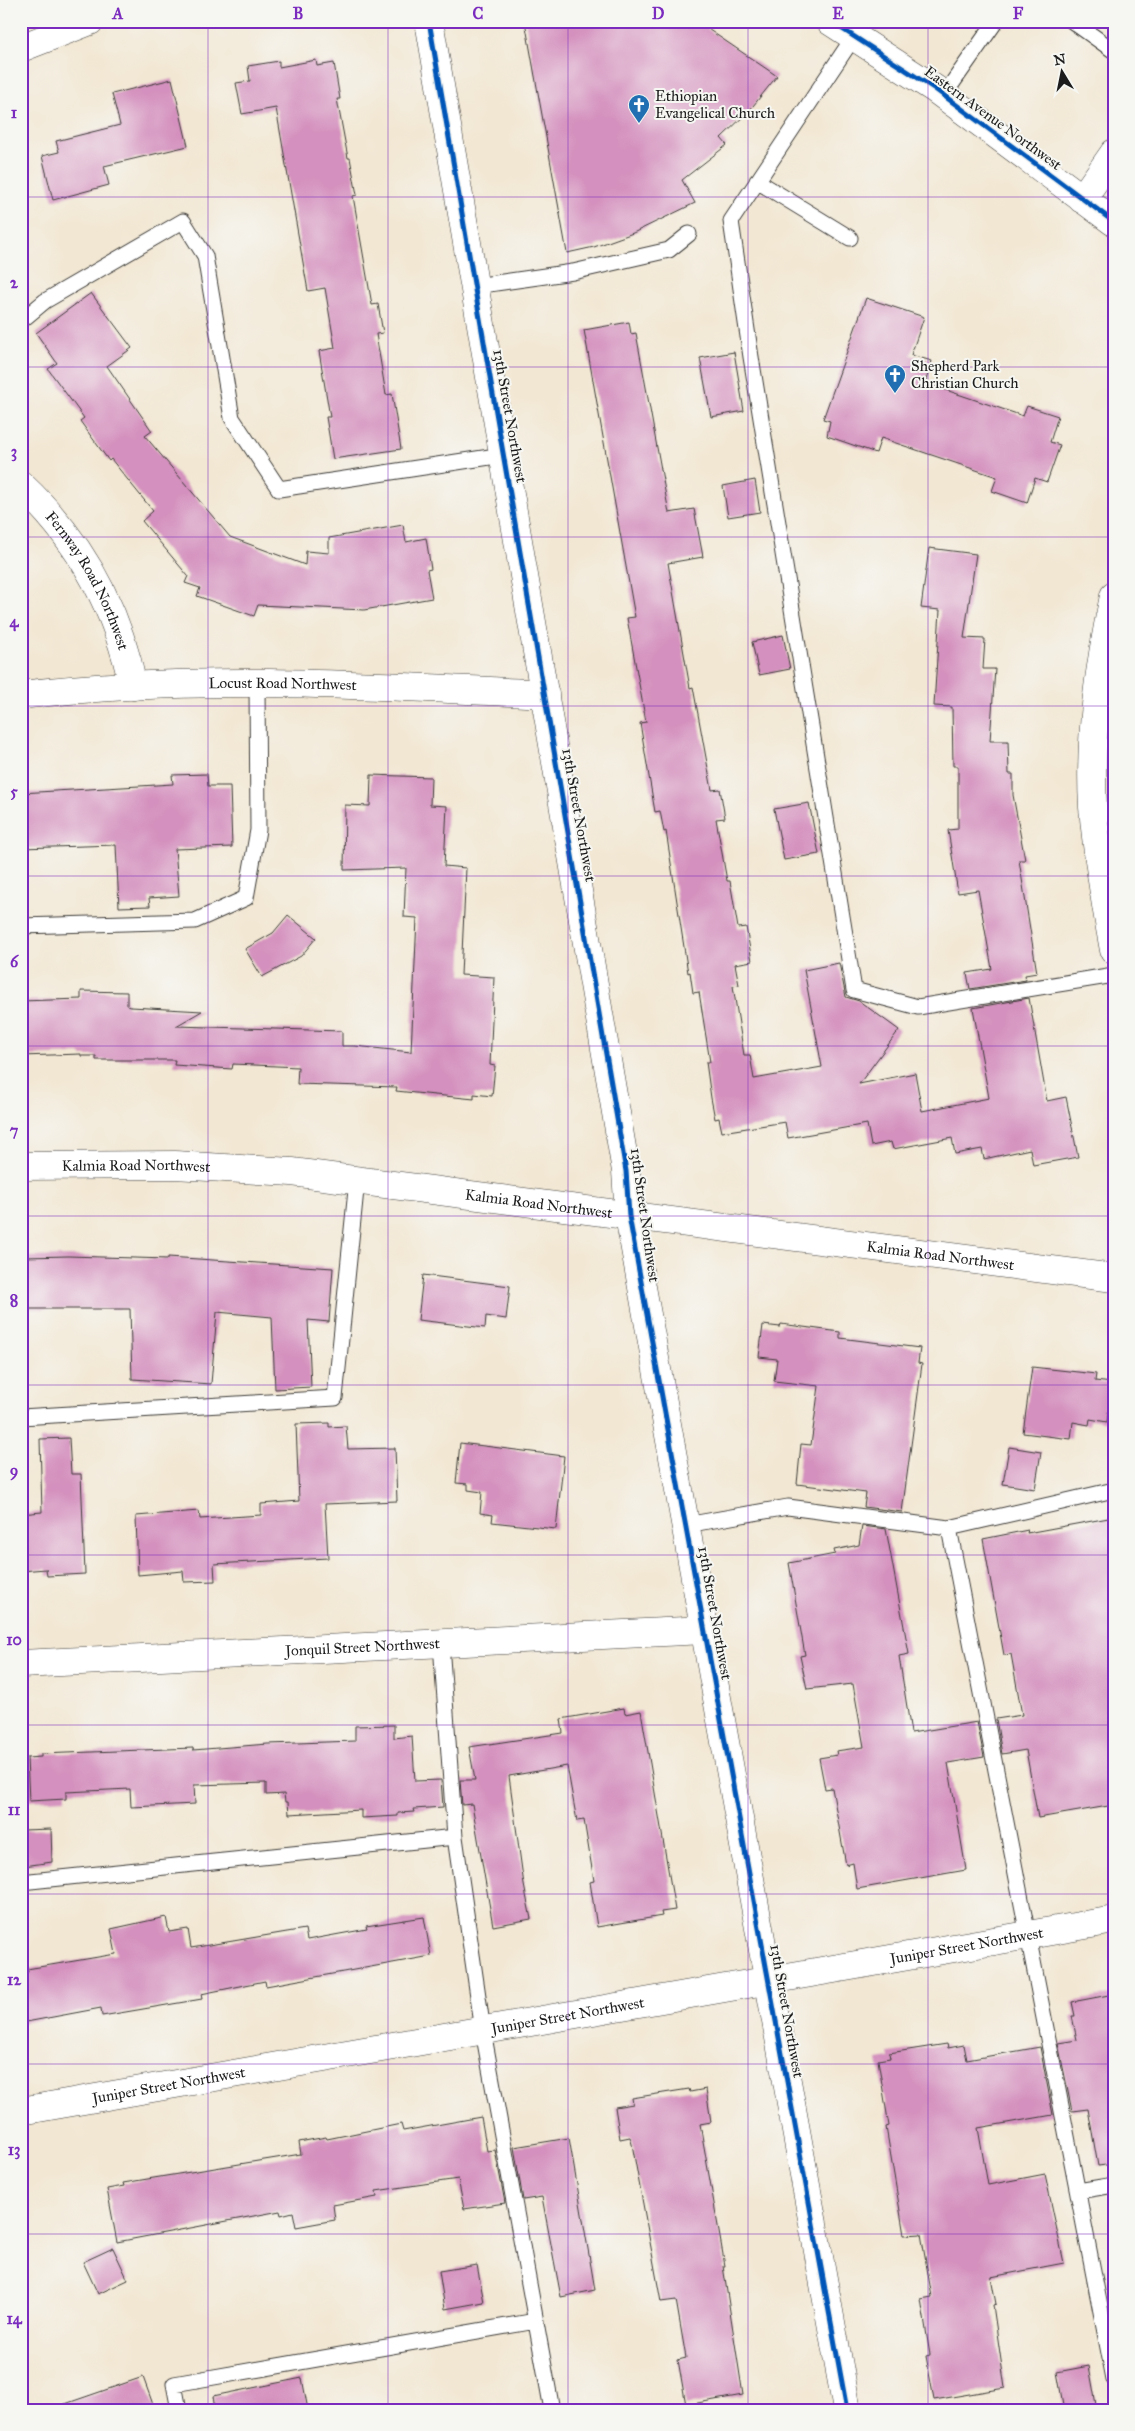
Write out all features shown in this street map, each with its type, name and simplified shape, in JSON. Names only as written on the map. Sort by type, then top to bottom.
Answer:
[{"type":"street","points":[[21,48],[90,21]]},
{"type":"street","name":"13th Street Northwest","points":[[429,21],[626,1171],[629,1216],[847,2410]]},
{"type":"street","name":"Eastern Avenue Northwest","points":[[830,21],[853,38],[944,95],[1114,222]]},
{"type":"street","points":[[1082,199],[1114,153]]},
{"type":"street","name":"Fernway Road Northwest","points":[[21,485],[53,517],[93,574],[116,626],[133,686]]},
{"type":"street","points":[[1114,596],[1099,671],[1094,716],[1092,762],[1097,851],[1114,950]]},
{"type":"street","name":"Locust Road Northwest","points":[[21,695],[133,686],[257,684],[432,688],[545,694]]},
{"type":"street","name":"Kalmia Road Northwest","points":[[21,1166],[175,1165],[292,1172],[1114,1278]]},
{"type":"street","name":"Jonquil Street Northwest","points":[[21,1664],[705,1630]]},
{"type":"street","name":"Juniper Street Northwest","points":[[21,2111],[1114,1920]]},
{"type":"lane","points":[[944,95],[996,21]]},
{"type":"lane","points":[[1072,21],[1114,51]]},
{"type":"lane","points":[[853,38],[731,221],[751,357],[854,990],[918,1007],[1114,975]]},
{"type":"lane","points":[[757,181],[850,238]]},
{"type":"lane","points":[[21,321],[45,301],[183,221],[205,256],[232,418],[278,489],[503,455]]},
{"type":"lane","points":[[475,286],[573,272],[669,250],[689,234]]},
{"type":"lane","points":[[21,926],[195,921],[246,898],[258,830],[257,684]]},
{"type":"lane","points":[[21,1417],[335,1398],[357,1180]]},
{"type":"lane","points":[[686,1524],[788,1506],[949,1528],[1114,1490]]},
{"type":"lane","points":[[949,1528],[1114,2379]]},
{"type":"lane","points":[[442,1644],[454,1837],[483,2031],[552,2410]]},
{"type":"lane","points":[[21,1882],[454,1837]]},
{"type":"lane","points":[[1078,2191],[1114,2185]]},
{"type":"lane","points":[[178,2410],[174,2384],[536,2321]]},
{"type":"building","name":"Ethiopian Evangelical Church","points":[[525,21],[696,21],[777,76],[749,111],[721,138],[727,145],[682,180],[695,203],[633,233],[594,247],[567,253]]},
{"type":"building","points":[[316,60],[317,66],[334,63],[340,99],[337,99],[357,195],[353,196],[372,305],[378,304],[383,333],[376,334],[386,395],[392,394],[401,449],[333,459],[326,417],[330,417],[319,351],[335,348],[325,288],[308,291],[276,108],[242,114],[236,83],[250,81],[248,66],[279,61],[279,67]]},
{"type":"building","points":[[172,79],[188,146],[104,166],[109,185],[53,200],[42,156],[59,152],[56,141],[120,125],[112,94]]},
{"type":"building","points":[[91,293],[132,348],[107,366],[152,431],[145,436],[230,537],[305,565],[306,551],[329,553],[329,538],[403,525],[406,542],[426,538],[431,569],[427,570],[432,598],[364,610],[258,605],[254,616],[197,596],[200,588],[185,583],[188,576],[142,521],[153,511],[111,459],[109,461],[80,421],[84,418],[48,369],[57,363],[36,333]]},
{"type":"building","name":"Shepherd Park Christian Church","points":[[866,298],[924,317],[911,355],[932,361],[925,383],[1023,416],[1027,406],[1058,416],[1050,442],[1060,445],[1047,482],[1035,478],[1027,503],[992,491],[997,477],[881,438],[876,453],[827,436],[830,421],[823,419]]},
{"type":"building","points":[[629,322],[631,334],[636,333],[669,513],[694,509],[703,557],[668,563],[690,688],[693,687],[712,790],[720,789],[725,818],[716,819],[727,881],[730,881],[738,928],[746,927],[752,961],[735,964],[739,985],[733,986],[744,1055],[750,1055],[754,1079],[822,1067],[804,970],[839,963],[846,997],[859,1001],[899,1030],[859,1084],[915,1073],[922,1111],[989,1098],[973,1008],[1029,998],[1047,1101],[1066,1097],[1078,1157],[1033,1165],[1030,1149],[984,1159],[982,1149],[955,1154],[952,1138],[893,1149],[891,1142],[871,1146],[867,1124],[788,1138],[785,1122],[722,1132],[719,1118],[715,1119],[706,1062],[710,1062],[699,992],[693,993],[690,972],[688,973],[666,831],[664,832],[660,811],[655,812],[640,723],[646,722],[627,618],[635,617],[584,330]]},
{"type":"building","points":[[734,352],[744,411],[711,417],[700,358]]},
{"type":"building","points":[[755,480],[760,512],[728,517],[723,486]]},
{"type":"building","points":[[929,548],[976,554],[964,638],[985,639],[983,669],[995,669],[990,741],[1008,741],[1009,774],[1013,774],[1013,795],[1025,860],[1019,860],[1037,973],[1025,975],[1026,980],[970,989],[967,973],[992,969],[978,890],[958,893],[948,830],[958,829],[958,766],[953,766],[952,707],[934,706],[940,610],[921,608]]},
{"type":"building","points":[[783,635],[790,669],[759,675],[752,642]]},
{"type":"building","points":[[207,774],[208,786],[230,786],[232,847],[175,849],[179,896],[149,898],[150,906],[119,907],[116,845],[21,848],[21,793],[173,784],[172,775]]},
{"type":"building","points":[[371,775],[431,777],[430,805],[447,806],[444,866],[466,868],[461,975],[494,977],[490,1065],[495,1066],[492,1096],[474,1094],[474,1099],[396,1091],[397,1087],[297,1084],[298,1067],[233,1064],[232,1069],[174,1065],[175,1060],[96,1060],[96,1056],[81,1056],[81,1054],[21,1056],[21,1001],[81,999],[81,991],[127,992],[127,1006],[131,1007],[202,1011],[176,1026],[342,1031],[342,1046],[411,1052],[417,918],[404,917],[406,868],[344,870],[345,805],[370,806]]},
{"type":"building","points":[[809,803],[819,854],[784,860],[774,809]]},
{"type":"building","points":[[288,915],[316,938],[301,956],[262,977],[245,949],[273,933]]},
{"type":"building","points":[[68,1256],[168,1259],[168,1257],[333,1268],[329,1322],[308,1320],[311,1387],[275,1389],[272,1317],[217,1312],[211,1384],[132,1379],[130,1309],[25,1309],[25,1257]]},
{"type":"building","points":[[423,1275],[510,1286],[506,1319],[486,1316],[485,1328],[418,1320]]},
{"type":"building","points":[[781,1324],[840,1332],[840,1338],[920,1348],[918,1363],[922,1364],[902,1512],[864,1507],[866,1493],[797,1484],[801,1444],[811,1445],[819,1386],[774,1381],[777,1359],[759,1357],[763,1325],[780,1327]]},
{"type":"building","points":[[1032,1367],[1096,1374],[1095,1381],[1112,1383],[1107,1422],[1090,1419],[1089,1425],[1073,1422],[1071,1439],[1023,1433]]},
{"type":"building","points":[[329,1423],[329,1427],[346,1426],[348,1449],[395,1448],[397,1501],[325,1504],[328,1558],[214,1564],[215,1581],[184,1582],[183,1571],[138,1575],[136,1516],[199,1511],[200,1519],[261,1515],[261,1504],[299,1501],[296,1424]]},
{"type":"building","points":[[69,1438],[71,1474],[81,1474],[85,1574],[47,1576],[46,1569],[21,1571],[21,1514],[42,1512],[40,1439]]},
{"type":"building","points":[[460,1443],[564,1456],[556,1529],[492,1522],[493,1515],[480,1513],[482,1492],[468,1490],[468,1484],[456,1483]]},
{"type":"building","points":[[1009,1447],[1041,1452],[1035,1489],[1003,1484]]},
{"type":"building","points":[[1114,1517],[1114,1805],[1038,1818],[1026,1750],[1002,1754],[996,1719],[1022,1715],[1011,1654],[1004,1655],[983,1539]]},
{"type":"building","points":[[862,1526],[886,1529],[909,1654],[899,1656],[911,1733],[977,1722],[984,1757],[948,1763],[966,1870],[857,1889],[853,1863],[846,1865],[832,1788],[825,1789],[819,1758],[837,1755],[836,1751],[864,1747],[853,1684],[807,1689],[800,1656],[805,1655],[789,1563],[835,1554],[834,1550],[859,1545]]},
{"type":"building","points":[[624,1708],[625,1714],[641,1711],[675,1910],[661,1912],[662,1916],[597,1927],[590,1882],[594,1881],[584,1820],[577,1821],[567,1766],[509,1776],[524,1885],[531,1919],[493,1926],[472,1804],[462,1805],[460,1780],[475,1780],[469,1747],[563,1733],[561,1719]]},
{"type":"building","points":[[394,1725],[394,1738],[412,1736],[415,1781],[441,1780],[443,1807],[414,1809],[415,1812],[398,1813],[398,1816],[361,1818],[361,1810],[289,1814],[288,1802],[285,1802],[284,1794],[266,1795],[266,1783],[194,1785],[195,1804],[131,1807],[130,1789],[66,1792],[66,1799],[29,1801],[27,1758],[41,1757],[41,1754],[193,1748],[193,1750],[268,1744],[355,1741],[355,1726]]},
{"type":"building","points":[[51,1829],[52,1862],[24,1866],[23,1830]]},
{"type":"building","points":[[166,1917],[169,1932],[188,1929],[191,1948],[305,1929],[307,1940],[367,1929],[366,1926],[424,1917],[431,1956],[266,1986],[265,1981],[201,1994],[202,1999],[102,2016],[101,2008],[21,2023],[21,1974],[28,1972],[27,1969],[116,1954],[111,1929]]},
{"type":"building","points":[[1114,1994],[1114,2164],[1098,2166],[1088,2109],[1072,2111],[1058,2043],[1077,2040],[1072,2016],[1075,2016],[1072,2002]]},
{"type":"building","points":[[947,2044],[948,2048],[964,2045],[967,2060],[1040,2047],[1053,2115],[978,2128],[988,2185],[1045,2174],[1064,2263],[991,2277],[996,2304],[993,2305],[1005,2388],[934,2400],[926,2356],[930,2355],[921,2299],[932,2297],[921,2234],[904,2235],[886,2127],[889,2126],[878,2060],[890,2058],[889,2053]]},
{"type":"building","points":[[689,2089],[690,2092],[706,2089],[711,2122],[700,2124],[725,2266],[723,2266],[743,2395],[686,2405],[678,2360],[686,2358],[676,2300],[661,2302],[632,2144],[630,2137],[620,2139],[615,2107],[633,2104],[632,2098]]},
{"type":"building","points":[[481,2117],[487,2151],[495,2150],[505,2203],[464,2209],[458,2179],[376,2191],[377,2197],[333,2205],[335,2220],[296,2227],[293,2212],[281,2215],[280,2211],[117,2242],[107,2189],[124,2186],[123,2183],[301,2154],[299,2142],[326,2137],[327,2139],[401,2124],[403,2131]]},
{"type":"building","points":[[569,2138],[595,2290],[561,2297],[542,2197],[523,2200],[514,2147]]},
{"type":"building","points":[[113,2248],[128,2280],[98,2294],[83,2262]]},
{"type":"building","points":[[477,2265],[484,2302],[445,2309],[439,2271]]},
{"type":"building","points":[[1089,2366],[1097,2410],[1064,2410],[1057,2372]]},
{"type":"building","points":[[143,2377],[155,2410],[62,2410],[62,2405]]},
{"type":"building","points":[[302,2378],[308,2410],[215,2410],[213,2396]]},
{"type":"cycle path","points":[[429,21],[626,1171],[629,1216],[847,2410]]},
{"type":"cycle path","points":[[830,21],[935,89],[1114,222]]},
{"type":"place","name":"Ethiopian Evangelical Church","points":[[639,124]]},
{"type":"place","name":"Shepherd Park Christian Church","points":[[895,394]]}]
